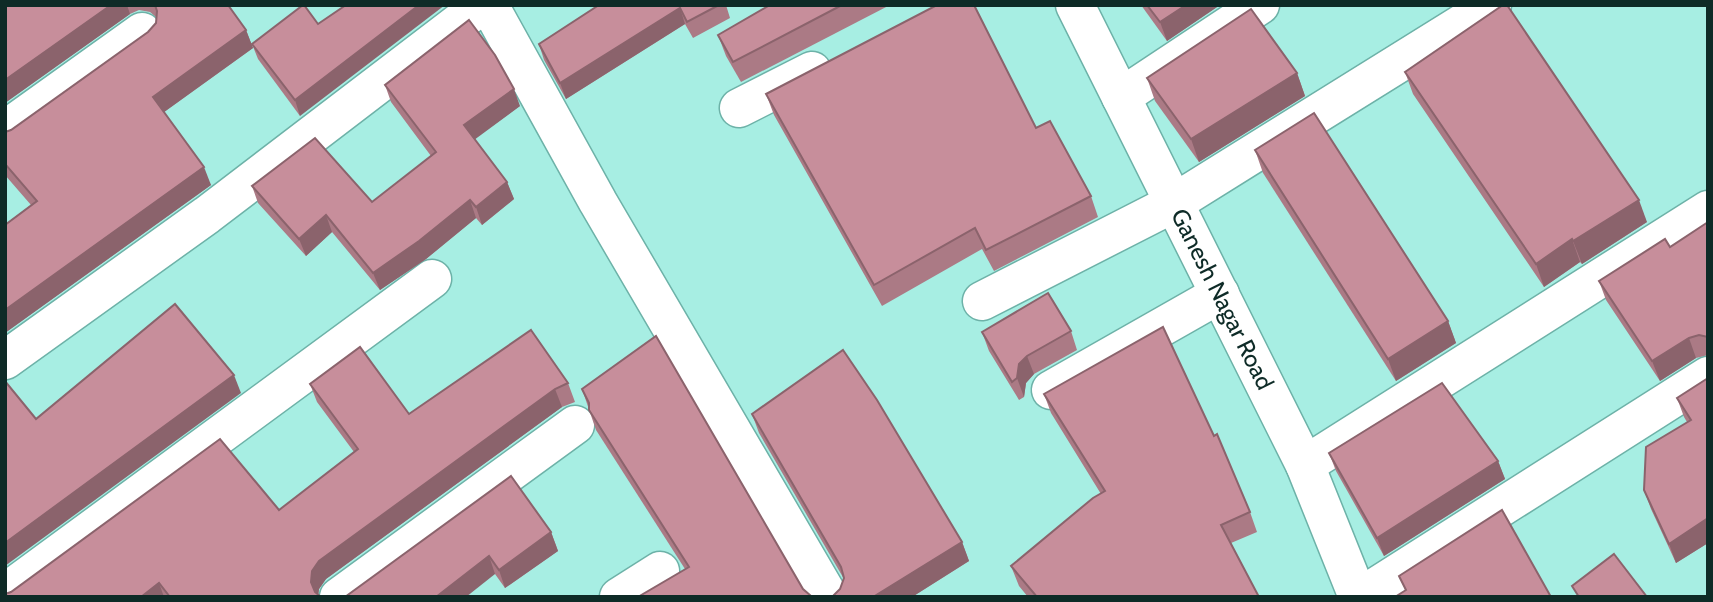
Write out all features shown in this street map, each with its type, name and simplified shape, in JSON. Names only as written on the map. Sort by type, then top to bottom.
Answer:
[{"type":"street","points":[[5,360],[207,215],[482,5]]},
{"type":"street","points":[[489,5],[598,202],[829,597]]},
{"type":"street","name":"Ganesh Nagar Road","points":[[1075,5],[1305,465],[1359,597]]},
{"type":"street","points":[[1121,97],[1260,5]]},
{"type":"street","points":[[982,301],[1174,203],[1492,5]]},
{"type":"street","points":[[5,130],[142,32]]},
{"type":"street","points":[[739,108],[839,57]]},
{"type":"street","points":[[1305,465],[1708,210]]},
{"type":"street","points":[[5,593],[432,279]]},
{"type":"street","points":[[1045,393],[1220,294]]},
{"type":"street","points":[[1359,597],[1708,376]]},
{"type":"street","points":[[339,597],[575,425]]},
{"type":"street","points":[[618,597],[660,571]]},
{"type":"building","points":[[5,5],[111,5],[5,80]]},
{"type":"building","points":[[155,5],[228,5],[246,30],[153,97],[204,167],[5,310],[5,225],[37,201],[5,164],[5,132],[148,32],[156,23]]},
{"type":"building","points":[[303,5],[318,24],[346,5],[419,5],[295,100],[252,44]]},
{"type":"building","points":[[599,5],[719,5],[687,22],[680,8],[560,83],[539,44]]},
{"type":"building","points":[[770,5],[842,5],[733,62],[718,35]]},
{"type":"building","points":[[937,5],[974,5],[1036,128],[1050,121],[1091,196],[986,250],[975,228],[874,285],[766,94]]},
{"type":"building","points":[[1147,5],[1186,5],[1160,22]]},
{"type":"building","points":[[1503,5],[1507,5],[1639,200],[1573,241],[1572,239],[1536,264],[1405,72]]},
{"type":"building","points":[[1251,9],[1297,73],[1191,139],[1147,78]]},
{"type":"building","points":[[469,20],[495,55],[514,89],[464,125],[507,182],[476,207],[470,200],[373,273],[326,215],[299,239],[252,186],[315,138],[372,202],[436,152],[385,85]]},
{"type":"building","points":[[1314,113],[1448,321],[1388,359],[1255,150]]},
{"type":"building","points":[[1708,222],[1708,337],[1699,335],[1689,338],[1652,361],[1599,281],[1665,239],[1670,247]]},
{"type":"building","points":[[1048,293],[1071,331],[1027,356],[1019,364],[1017,378],[1012,382],[982,332]]},
{"type":"building","points":[[175,304],[234,375],[5,543],[5,381],[36,419]]},
{"type":"building","points":[[1163,327],[1214,436],[1217,434],[1250,512],[1221,525],[1259,597],[1037,597],[1011,566],[1105,491],[1044,394]]},
{"type":"building","points":[[531,330],[568,383],[555,389],[319,561],[312,571],[311,582],[315,592],[321,597],[170,597],[159,583],[141,597],[5,597],[5,594],[220,439],[279,510],[358,449],[310,384],[360,347],[409,414]]},
{"type":"building","points":[[656,336],[803,589],[813,597],[638,597],[689,567],[589,410],[589,403],[582,389]]},
{"type":"building","points":[[843,350],[877,400],[962,542],[873,597],[831,597],[840,589],[844,578],[841,567],[752,414]]},
{"type":"building","points":[[1708,378],[1708,518],[1669,544],[1644,490],[1646,447],[1691,420],[1677,398]]},
{"type":"building","points":[[1442,383],[1498,461],[1377,538],[1329,453]]},
{"type":"building","points":[[511,476],[551,532],[499,570],[489,556],[436,597],[345,597]]},
{"type":"building","points":[[1502,510],[1551,597],[1395,597],[1406,590],[1399,576]]},
{"type":"building","points":[[1614,554],[1647,597],[1579,597],[1572,586]]}]
